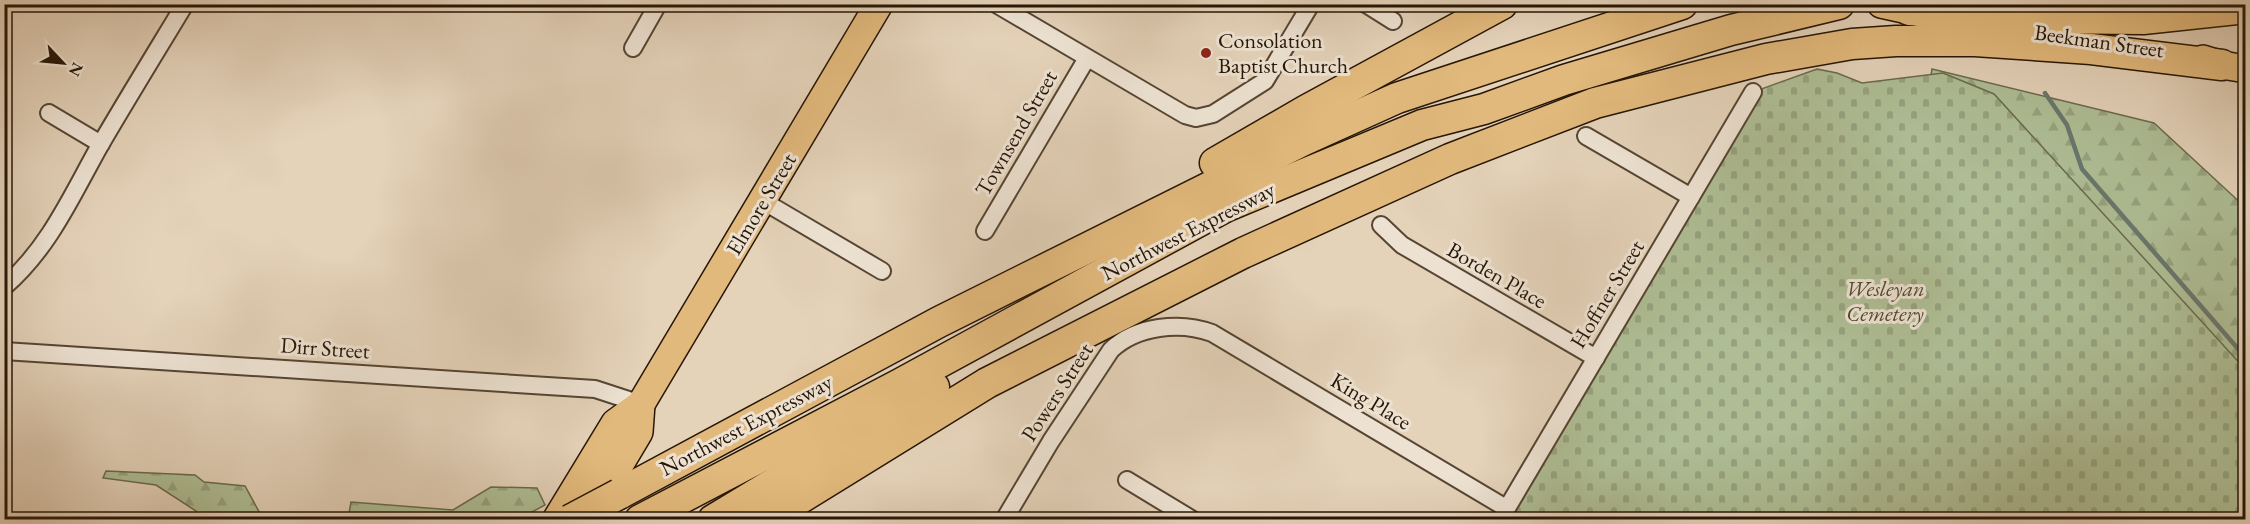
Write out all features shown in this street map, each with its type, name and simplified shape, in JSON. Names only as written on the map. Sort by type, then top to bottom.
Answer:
[{"type":"highway","points":[[939,322],[1305,111],[1502,4]]},
{"type":"highway","name":"Northwest Expressway","points":[[640,519],[898,385],[1225,207],[1422,125],[1484,109],[1564,80],[1731,30],[1839,4]]},
{"type":"highway","name":"Northwest Expressway","points":[[570,519],[939,322],[1220,181],[1397,98],[1680,5]]},
{"type":"highway","points":[[1895,7],[2027,18],[2143,19],[2246,8]]},
{"type":"highway","points":[[765,519],[987,383],[1243,253],[1450,159],[1581,123],[1595,103],[1766,59],[1852,44],[1896,41],[1975,41],[2067,47],[2234,67]]},
{"type":"highway","points":[[713,519],[794,473],[1014,338],[1087,282]]},
{"type":"highway","points":[[729,519],[873,453]]},
{"type":"main road","name":"Elmore Street","points":[[556,519],[615,423],[640,404],[879,4]]},
{"type":"main road","name":"Beekman Street","points":[[1895,7],[1998,28],[2182,53],[2234,67]]},
{"type":"main road","name":"Elmore Street","points":[[587,519],[639,432],[640,404]]},
{"type":"street","points":[[4,286],[23,271],[42,248],[185,4]]},
{"type":"street","points":[[633,48],[658,4]]},
{"type":"street","points":[[996,4],[1185,115],[1196,118],[1213,114],[1265,81],[1311,4]]},
{"type":"street","points":[[1366,4],[1393,21]]},
{"type":"street","name":"Townsend Street","points":[[985,231],[1087,57]]},
{"type":"street","name":"Hoffner Street","points":[[1503,514],[1753,92]]},
{"type":"street","points":[[49,113],[101,144]]},
{"type":"street","points":[[1581,123],[1691,197]]},
{"type":"street","points":[[763,201],[882,271]]},
{"type":"street","name":"Borden Place","points":[[1381,225],[1402,245],[1596,358]]},
{"type":"street","name":"Powers Street","points":[[1004,519],[1051,441],[1111,350],[1122,339],[1152,330],[1175,327],[1196,327],[1212,333]]},
{"type":"street","name":"King Place","points":[[1212,333],[1503,514]]},
{"type":"street","name":"Dirr Street","points":[[4,351],[595,389],[640,404]]},
{"type":"street","points":[[1127,480],[1193,519]]},
{"type":"green space","name":"Wesleyan Cemetery","points":[[1817,69],[1837,73],[1862,83],[1943,73],[1994,94],[2245,369],[2245,519],[1500,520],[1753,92]]},
{"type":"green space","points":[[1932,69],[2154,123],[2245,207],[2245,420],[1927,102]]},
{"type":"green space","points":[[106,471],[195,475],[204,482],[245,486],[263,519],[199,519],[196,511],[156,485],[103,478]]},
{"type":"green space","points":[[491,487],[537,488],[545,505],[519,519],[348,519],[351,502],[453,510]]},
{"type":"waterway","points":[[2045,93],[2067,125],[2082,169],[2246,358]]},
{"type":"place","name":"Consolation Baptist Church","points":[[1206,53]]}]
